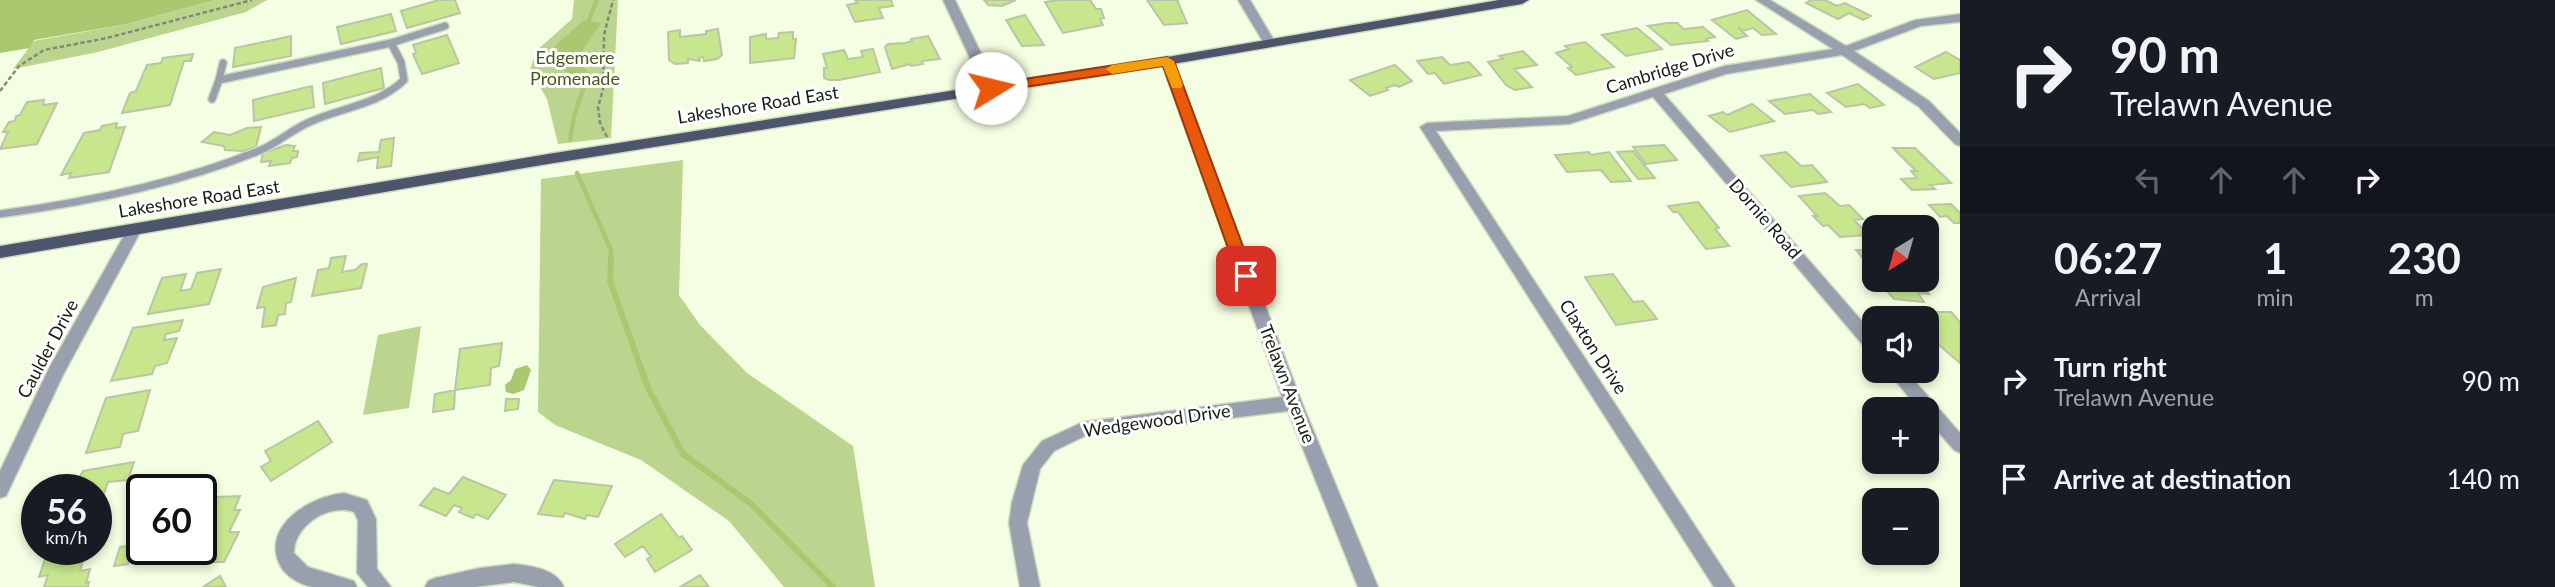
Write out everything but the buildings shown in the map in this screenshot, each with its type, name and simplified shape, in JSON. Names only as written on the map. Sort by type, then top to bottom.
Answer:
[{"type":"main road","name":"Lakeshore Road East","points":[[0,252],[548,159],[1167,61],[1488,3],[1522,0]]},
{"type":"street","points":[[949,0],[991,88]]},
{"type":"street","points":[[1244,0],[1269,42]]},
{"type":"street","points":[[1762,0],[1887,77],[1924,104],[1960,141]]},
{"type":"street","name":"Cambridge Drive","points":[[1427,127],[1569,120],[1724,70],[1843,51],[1919,23],[1960,18]]},
{"type":"street","name":"Trelawn Avenue","points":[[1167,61],[1293,403],[1368,587]]},
{"type":"street","name":"Dornie Road","points":[[1656,93],[1862,332]]},
{"type":"street","name":"Claxton Drive","points":[[1427,127],[1726,587]]},
{"type":"street","name":"Caulder Drive","points":[[0,490],[55,373],[135,229]]},
{"type":"street","points":[[1906,383],[1960,445]]},
{"type":"street","name":"Wedgewood Drive","points":[[1030,587],[1018,523],[1032,465],[1048,446],[1083,429],[1293,403]]},
{"type":"street","points":[[347,587],[325,582],[291,567],[285,557],[284,544],[291,530],[309,513],[343,501],[360,506],[367,519],[367,573],[381,587]]},
{"type":"street","points":[[435,587],[515,573],[535,574],[554,587]]},
{"type":"lane","points":[[219,80],[391,43],[445,26]]},
{"type":"lane","points":[[0,215],[87,200],[178,177],[259,150],[309,121],[373,103],[387,96],[404,80],[401,62],[391,43]]},
{"type":"lane","points":[[212,99],[223,63]]},
{"type":"path","points":[[0,91],[19,66],[44,50],[107,38],[251,0]]},
{"type":"path","points":[[609,140],[600,124],[598,107],[602,92],[604,35],[612,0]]},
{"type":"green space","points":[[215,0],[267,0],[246,12],[98,52],[13,69],[34,41],[127,24]]},
{"type":"green space","name":"Edgemere Promenade","points":[[574,0],[618,0],[611,138],[558,144],[547,99],[530,70],[536,51],[572,19]]},
{"type":"green space","points":[[683,160],[679,295],[700,325],[747,373],[853,446],[875,587],[784,587],[729,521],[641,460],[555,425],[538,412],[541,179]]},
{"type":"green space","points":[[421,326],[409,408],[363,415],[378,335]]},
{"type":"shaded area","points":[[0,0],[215,0],[127,24],[34,40],[30,48],[0,53]]},
{"type":"shaded area","points":[[584,20],[601,23],[577,59],[590,75],[580,78],[551,65],[545,55]]},
{"type":"shaded area","points":[[527,365],[531,370],[524,390],[513,394],[506,392],[505,385],[511,380],[515,369]]},
{"type":"waterway","points":[[586,27],[597,0]]},
{"type":"waterway","points":[[570,140],[574,116],[588,75],[583,72]]},
{"type":"waterway","points":[[577,173],[611,250],[611,257]]},
{"type":"waterway","points":[[611,257],[610,281],[648,388],[683,454],[750,503],[833,587]]},
{"type":"slow traffic","points":[[1112,69],[1167,61],[1176,85]]},
{"type":"route","points":[[991,88],[1167,61],[1246,276]]}]
